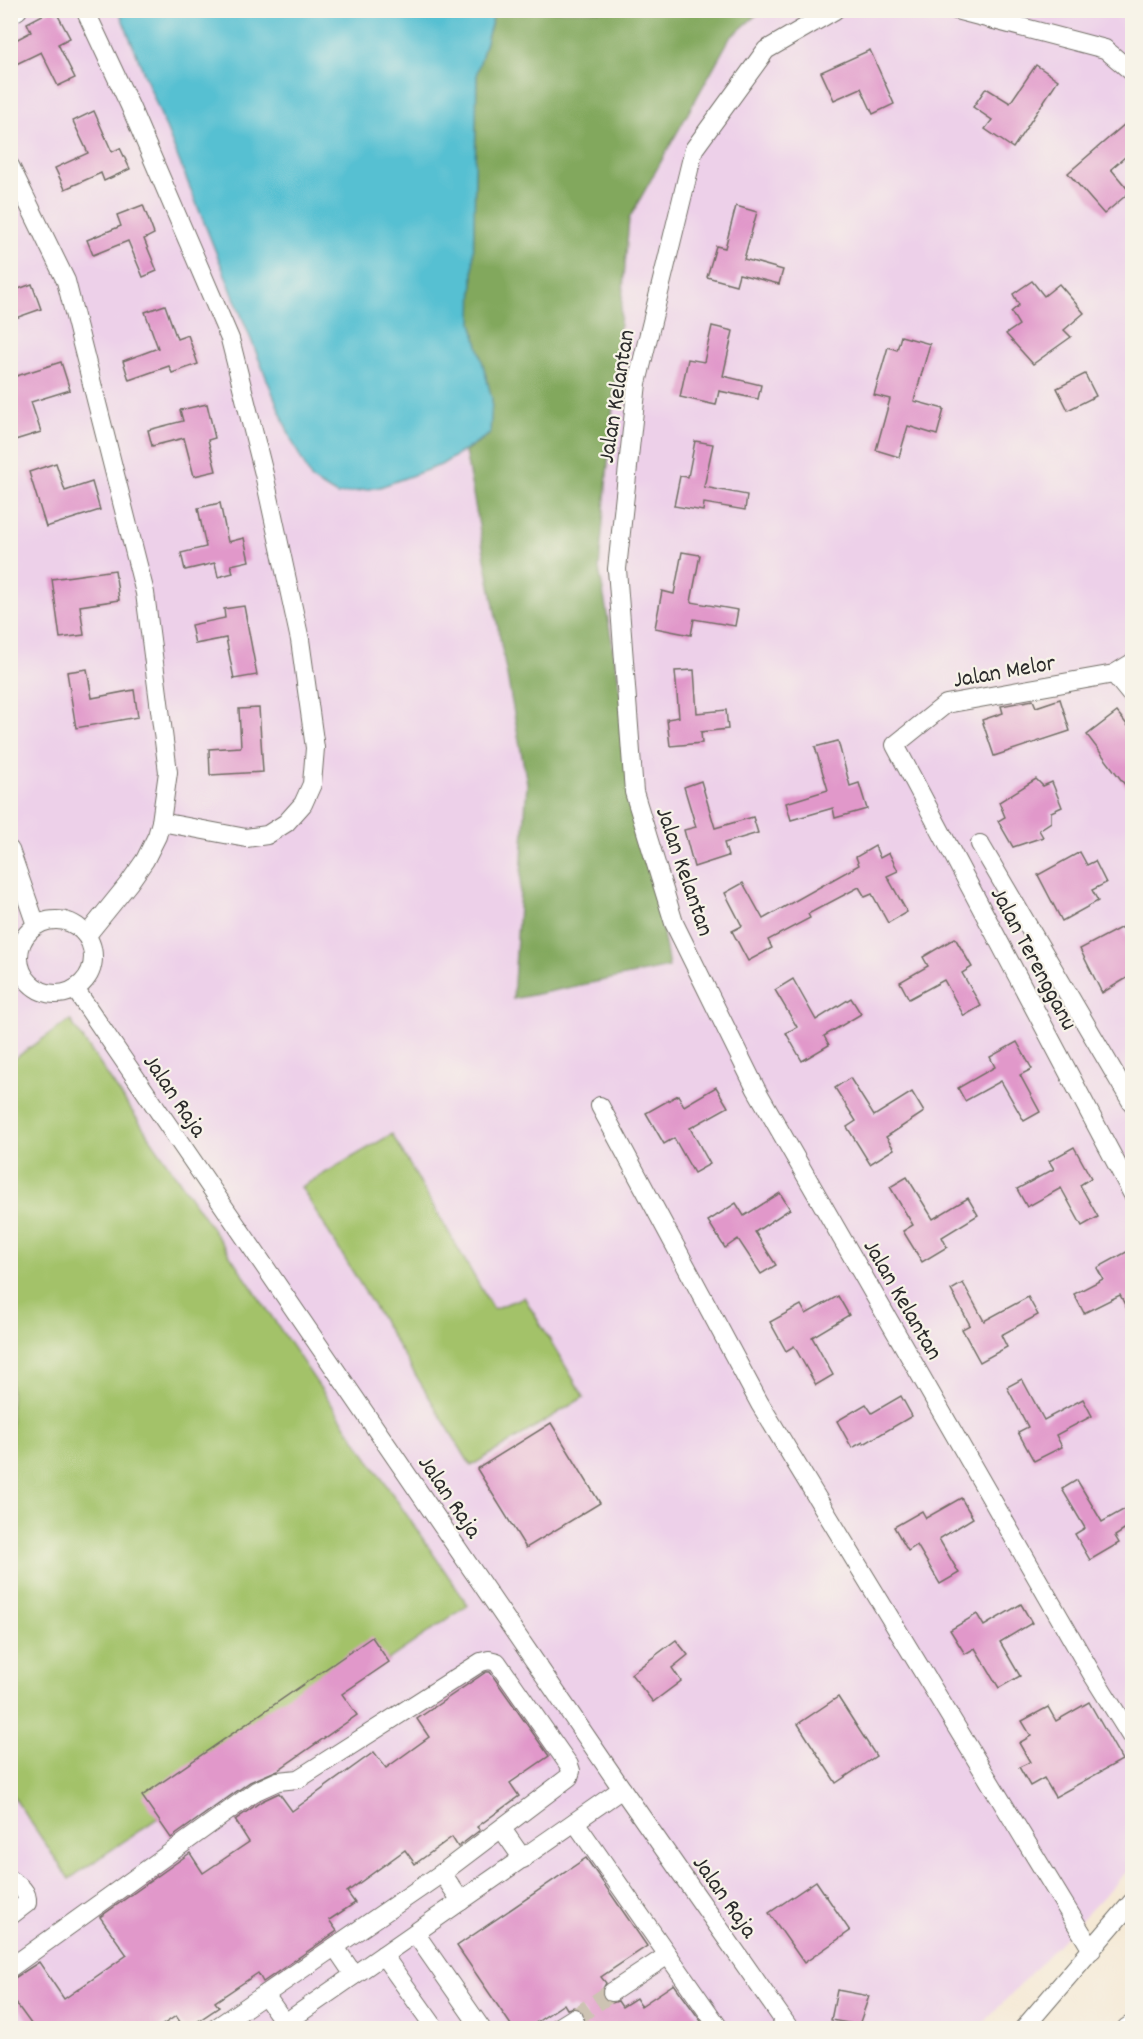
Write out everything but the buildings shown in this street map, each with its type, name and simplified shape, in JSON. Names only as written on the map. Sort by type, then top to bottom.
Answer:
[{"type":"street","points":[[10,15],[18,10]]},
{"type":"street","points":[[85,10],[130,106],[230,339],[264,474],[297,629],[315,748],[312,784],[303,804],[286,823],[267,834],[246,838],[161,822]]},
{"type":"street","name":"Jalan Kelantan","points":[[835,10],[766,50],[694,149],[636,383],[617,569],[634,792],[674,923],[756,1089],[1092,1674],[1132,1738]]},
{"type":"street","points":[[956,10],[1105,49],[1132,72]]},
{"type":"street","points":[[10,166],[66,281],[145,593],[168,772],[157,836],[145,860],[129,883],[87,935]]},
{"type":"street","name":"Jalan Melor","points":[[895,745],[946,705],[1114,674],[1132,663]]},
{"type":"street","points":[[1114,674],[1132,696]]},
{"type":"street","name":"Jalan Terengganu","points":[[895,745],[1132,1193]]},
{"type":"street","points":[[980,844],[1132,1103]]},
{"type":"street","points":[[10,850],[36,925]]},
{"type":"street","points":[[58,919],[79,927],[87,935],[92,946],[93,958],[88,976],[75,989],[63,994],[51,994],[16,977],[20,946],[26,934],[36,925],[58,919]]},
{"type":"street","name":"Jalan Raja","points":[[75,989],[622,1790],[789,2028]]},
{"type":"street","points":[[600,1106],[760,1404],[1092,1950]]},
{"type":"street","points":[[10,1968],[256,1791],[278,1781],[298,1779],[481,1662],[489,1660],[497,1662],[569,1764],[571,1771],[565,1781],[442,1873],[216,2028]]},
{"type":"street","points":[[265,1995],[282,2026],[622,1790]]},
{"type":"street","points":[[575,1822],[719,2028]]},
{"type":"street","points":[[502,1829],[523,1859]]},
{"type":"street","points":[[442,1873],[461,1901]]},
{"type":"street","points":[[10,1880],[24,1890],[27,1903],[10,1916]]},
{"type":"street","points":[[1024,2028],[1132,1902]]},
{"type":"street","points":[[415,1933],[480,2028]]},
{"type":"street","points":[[335,1947],[354,1975]]},
{"type":"street","points":[[383,1955],[435,2028]]},
{"type":"street","points":[[612,1992],[668,1955]]},
{"type":"street","points":[[1126,2028],[1132,2024]]},
{"type":"shaded area","points":[[11,11],[119,11],[291,439],[312,480],[380,487],[441,465],[465,451],[492,399],[472,323],[474,194],[495,11],[1132,11],[1132,1866],[979,2028],[11,2028]]},
{"type":"green space","points":[[495,11],[761,11],[730,38],[629,219],[599,568],[669,967],[513,999],[527,783],[465,451],[490,434],[492,399],[472,323],[477,72]]},
{"type":"green space","points":[[70,1020],[468,1605],[69,1879],[11,1793],[11,1061]]},
{"type":"green space","points":[[392,1134],[493,1309],[524,1297],[584,1397],[471,1466],[301,1187]]},
{"type":"water","points":[[119,11],[495,11],[477,72],[472,323],[492,399],[490,434],[441,465],[380,487],[337,495],[312,480],[291,439]]},
{"type":"tunnel","points":[[574,2018],[612,1992]]}]
